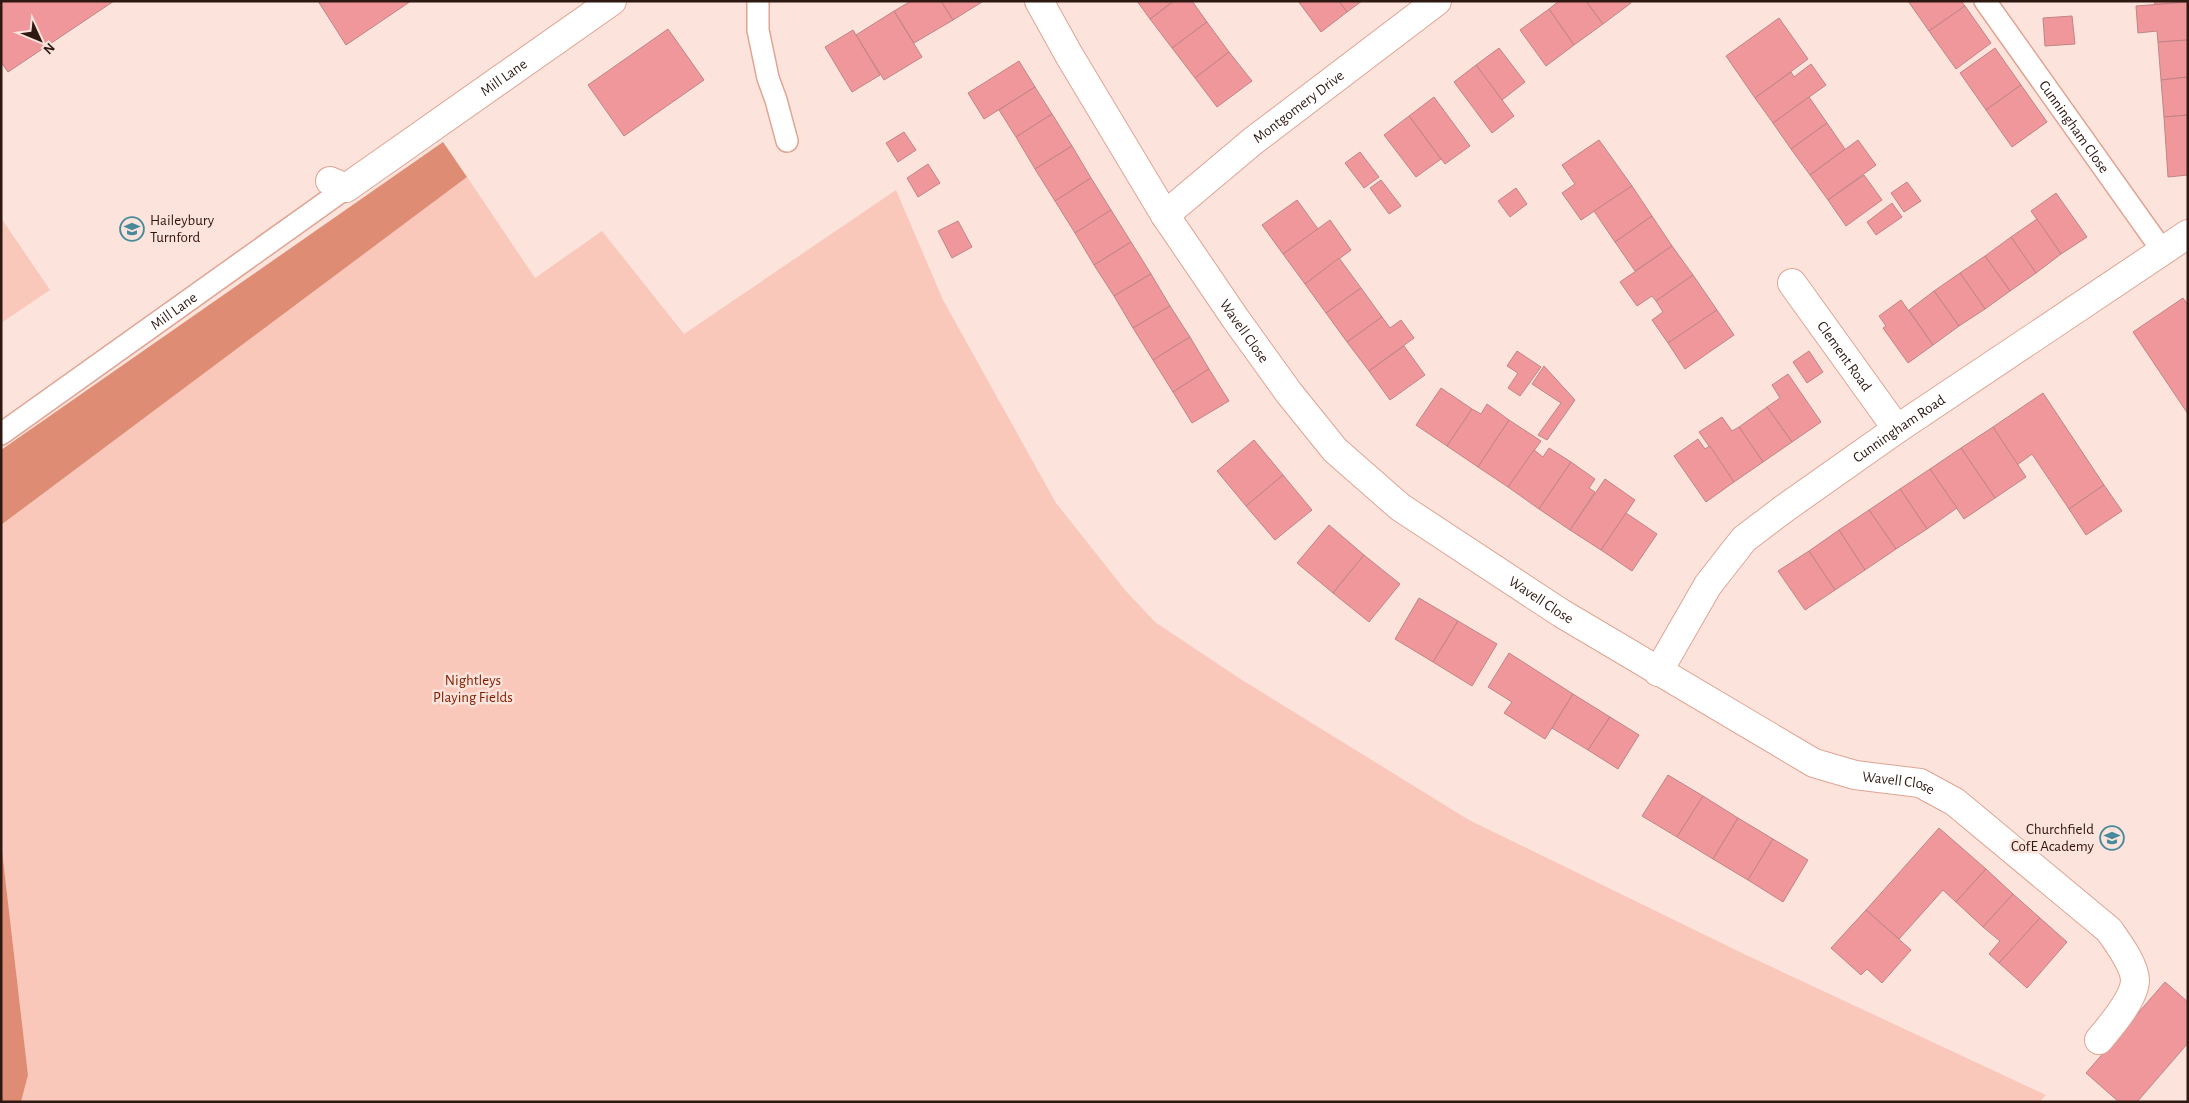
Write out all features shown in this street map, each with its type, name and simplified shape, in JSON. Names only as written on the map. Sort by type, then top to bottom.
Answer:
[{"type":"street","name":"Mill Lane","points":[[338,184],[612,1]]},
{"type":"street","name":"Wavell Close","points":[[1039,1],[1074,64],[1165,215],[1289,393],[1335,450],[1400,507],[1486,565],[1658,672],[1814,763],[1855,775],[1920,783],[1955,802],[2109,930],[2127,956],[2135,982],[2125,1007],[2099,1040]]},
{"type":"street","name":"Montgomery Drive","points":[[1165,215],[1253,142],[1437,1]]},
{"type":"street","name":"Cunningham Road","points":[[1658,672],[1708,585],[1744,539],[1784,508],[1897,429],[2188,234]]},
{"type":"street","name":"Clement Road","points":[[1792,283],[1897,429]]},
{"type":"lane","points":[[758,1],[758,30],[766,68],[787,141]]},
{"type":"lane","name":"Cunningham Close","points":[[1985,1],[2162,250]]},
{"type":"lane","name":"Mill Lane","points":[[1,434],[338,184]]},
{"type":"green space","name":"Nightleys Playing Fields","points":[[467,177],[535,278],[602,231],[684,334],[896,190],[943,300],[1056,503],[1125,590],[1155,622],[1242,680],[1469,820],[1746,955],[2046,1095],[2040,1102],[21,1102],[28,1075],[1,842],[1,525]]},
{"type":"green space","points":[[1,218],[50,290],[1,323]]},
{"type":"shaded area","points":[[443,142],[467,177],[1,525],[1,450]]},
{"type":"shaded area","points":[[1,842],[28,1075],[21,1102],[1,1102]]},
{"type":"building","points":[[1,1],[114,1],[8,72],[1,62]]},
{"type":"building","points":[[318,1],[411,1],[346,45]]},
{"type":"building","points":[[911,1],[941,1],[953,20],[914,43],[894,11]]},
{"type":"building","points":[[941,1],[982,1],[982,2],[953,20]]},
{"type":"building","points":[[1137,1],[1174,1],[1150,19]]},
{"type":"building","points":[[1174,1],[1192,1],[1207,22],[1172,48],[1150,19]]},
{"type":"building","points":[[1298,1],[1339,1],[1347,12],[1321,32]]},
{"type":"building","points":[[1339,1],[1362,1],[1347,12]]},
{"type":"building","points":[[1559,1],[1586,1],[1603,24],[1574,45],[1549,9]]},
{"type":"building","points":[[1586,1],[1630,1],[1631,3],[1603,24]]},
{"type":"building","points":[[1908,1],[1961,1],[1965,6],[1929,31]]},
{"type":"building","points":[[2154,1],[2188,1],[2188,2],[2155,5]]},
{"type":"building","points":[[2188,2],[2188,40],[2158,42],[2157,31],[2138,33],[2136,6]]},
{"type":"building","points":[[1965,6],[1991,43],[1956,69],[1929,31]]},
{"type":"building","points":[[1549,9],[1574,45],[1546,66],[1520,30]]},
{"type":"building","points":[[894,11],[922,57],[884,80],[856,35]]},
{"type":"building","points":[[2072,16],[2075,44],[2045,46],[2043,18]]},
{"type":"building","points":[[1779,18],[1808,59],[1755,98],[1726,56]]},
{"type":"building","points":[[1207,22],[1229,52],[1195,78],[1172,48]]},
{"type":"building","points":[[668,29],[704,80],[624,136],[588,85]]},
{"type":"building","points":[[853,30],[880,75],[852,92],[825,47]]},
{"type":"building","points":[[2188,40],[2188,77],[2161,80],[2158,42]]},
{"type":"building","points":[[1499,48],[1525,82],[1502,100],[1476,65]]},
{"type":"building","points":[[1995,48],[2021,85],[1986,110],[1960,73]]},
{"type":"building","points":[[1229,52],[1252,81],[1217,107],[1195,78]]},
{"type":"building","points":[[1019,61],[1035,87],[984,119],[968,93]]},
{"type":"building","points":[[1811,64],[1826,85],[1773,123],[1755,98],[1791,72],[1794,77]]},
{"type":"building","points":[[1476,65],[1514,116],[1492,133],[1454,82]]},
{"type":"building","points":[[2188,77],[2188,115],[2164,117],[2161,80]]},
{"type":"building","points":[[2021,85],[2047,122],[2012,147],[1986,110]]},
{"type":"building","points":[[1035,87],[1052,114],[1016,137],[999,110]]},
{"type":"building","points":[[1434,97],[1470,146],[1445,164],[1409,116]]},
{"type":"building","points":[[1809,97],[1827,123],[1791,149],[1773,123]]},
{"type":"building","points":[[1052,114],[1072,146],[1035,169],[1016,137]]},
{"type":"building","points":[[2188,115],[2188,175],[2168,177],[2164,117]]},
{"type":"building","points":[[1409,116],[1441,159],[1416,177],[1384,135]]},
{"type":"building","points":[[1827,123],[1845,149],[1810,175],[1791,149]]},
{"type":"building","points":[[904,132],[916,150],[898,162],[886,143]]},
{"type":"building","points":[[1599,140],[1632,186],[1581,220],[1562,193],[1575,184],[1562,165]]},
{"type":"building","points":[[1858,140],[1876,165],[1828,200],[1810,175]]},
{"type":"building","points":[[1072,146],[1091,178],[1055,201],[1035,169]]},
{"type":"building","points":[[1360,152],[1379,177],[1364,188],[1345,163]]},
{"type":"building","points":[[928,164],[940,183],[918,197],[907,178]]},
{"type":"building","points":[[1864,175],[1882,200],[1846,226],[1828,200]]},
{"type":"building","points":[[1091,178],[1111,210],[1075,233],[1055,201]]},
{"type":"building","points":[[1381,180],[1401,206],[1389,214],[1370,188]]},
{"type":"building","points":[[1907,182],[1921,201],[1904,212],[1891,193]]},
{"type":"building","points":[[1632,186],[1652,216],[1615,242],[1594,211]]},
{"type":"building","points":[[1516,188],[1527,204],[1510,217],[1498,201]]},
{"type":"building","points":[[2056,193],[2087,237],[2061,254],[2031,211]]},
{"type":"building","points":[[1297,200],[1318,229],[1283,254],[1262,225]]},
{"type":"building","points":[[1892,203],[1902,217],[1876,235],[1867,222]]},
{"type":"building","points":[[1111,210],[1131,242],[1094,265],[1075,233]]},
{"type":"building","points":[[1652,216],[1672,246],[1635,271],[1615,242]]},
{"type":"building","points":[[2037,219],[2061,254],[2036,273],[2011,237]]},
{"type":"building","points":[[1330,220],[1351,250],[1305,284],[1283,254]]},
{"type":"building","points":[[958,221],[972,247],[952,258],[938,231]]},
{"type":"building","points":[[2011,237],[2036,273],[2010,291],[1985,256]]},
{"type":"building","points":[[1131,242],[1151,274],[1114,296],[1094,265]]},
{"type":"building","points":[[1672,246],[1693,275],[1656,301],[1652,296],[1637,306],[1620,282]]},
{"type":"building","points":[[1985,256],[2010,291],[1985,309],[1960,273]]},
{"type":"building","points":[[1339,258],[1361,288],[1326,313],[1305,284]]},
{"type":"building","points":[[1960,273],[1985,309],[1959,326],[1934,291]]},
{"type":"building","points":[[1151,274],[1170,306],[1133,328],[1114,296]]},
{"type":"building","points":[[1693,275],[1717,310],[1668,343],[1652,320],[1663,312],[1656,301]]},
{"type":"building","points":[[1361,288],[1382,317],[1347,342],[1326,313]]},
{"type":"building","points":[[1934,291],[1959,326],[1933,345],[1909,310]]},
{"type":"building","points":[[2183,298],[2188,305],[2188,414],[2133,332]]},
{"type":"building","points":[[1901,300],[1933,345],[1908,363],[1883,328],[1886,326],[1879,316]]},
{"type":"building","points":[[1170,306],[1190,337],[1153,360],[1133,328]]},
{"type":"building","points":[[1717,310],[1734,335],[1685,369],[1668,343]]},
{"type":"building","points":[[1382,317],[1390,328],[1401,320],[1414,338],[1369,371],[1347,342]]},
{"type":"building","points":[[1190,337],[1209,369],[1173,392],[1153,360]]},
{"type":"building","points":[[1404,346],[1425,375],[1390,400],[1369,371]]},
{"type":"building","points":[[1517,351],[1541,367],[1520,396],[1508,388],[1518,373],[1507,366]]},
{"type":"building","points":[[1809,351],[1823,372],[1807,383],[1793,362]]},
{"type":"building","points":[[1544,366],[1575,400],[1547,440],[1538,435],[1561,403],[1532,384]]},
{"type":"building","points":[[1209,369],[1229,401],[1192,423],[1173,392]]},
{"type":"building","points":[[1788,374],[1821,422],[1792,442],[1767,407],[1780,398],[1772,385]]},
{"type":"building","points":[[1441,388],[1472,409],[1447,446],[1416,425]]},
{"type":"building","points":[[2043,393],[2104,485],[2069,509],[2032,454],[2017,465],[1993,427]]},
{"type":"building","points":[[1487,404],[1509,420],[1478,467],[1447,446],[1472,409],[1481,414]]},
{"type":"building","points":[[1767,407],[1792,442],[1763,462],[1739,427]]},
{"type":"building","points":[[1722,417],[1732,431],[1739,427],[1763,462],[1734,482],[1699,432]]},
{"type":"building","points":[[1509,420],[1541,441],[1508,487],[1478,467]]},
{"type":"building","points":[[1993,427],[2026,477],[1995,498],[1961,448]]},
{"type":"building","points":[[1698,439],[1705,449],[1710,446],[1734,482],[1706,502],[1674,456]]},
{"type":"building","points":[[1254,440],[1283,475],[1246,506],[1217,471]]},
{"type":"building","points":[[1549,448],[1571,462],[1539,509],[1508,487],[1534,450],[1543,457]]},
{"type":"building","points":[[1961,448],[1995,498],[1964,519],[1930,469]]},
{"type":"building","points":[[1571,462],[1595,479],[1589,488],[1595,492],[1570,530],[1539,509]]},
{"type":"building","points":[[1930,469],[1957,508],[1927,529],[1900,489]]},
{"type":"building","points":[[1283,475],[1312,510],[1275,540],[1246,506]]},
{"type":"building","points":[[1605,479],[1635,500],[1601,550],[1570,530]]},
{"type":"building","points":[[2104,485],[2122,511],[2086,535],[2069,509]]},
{"type":"building","points":[[1900,489],[1927,529],[1896,549],[1869,510]]},
{"type":"building","points":[[1869,510],[1896,549],[1865,570],[1839,530]]},
{"type":"building","points":[[1626,513],[1657,534],[1632,571],[1601,550]]},
{"type":"building","points":[[1329,525],[1364,555],[1333,593],[1297,563]]},
{"type":"building","points":[[1839,530],[1865,570],[1835,590],[1809,551]]},
{"type":"building","points":[[1809,551],[1835,590],[1805,610],[1778,571]]},
{"type":"building","points":[[1364,555],[1400,584],[1369,622],[1333,593]]},
{"type":"building","points":[[1419,598],[1458,621],[1433,662],[1395,639]]},
{"type":"building","points":[[1458,621],[1497,644],[1472,686],[1433,662]]},
{"type":"building","points":[[1509,653],[1573,694],[1545,739],[1504,713],[1512,702],[1488,687]]},
{"type":"building","points":[[1573,694],[1610,717],[1588,750],[1552,728]]},
{"type":"building","points":[[1610,717],[1639,735],[1618,769],[1588,750]]},
{"type":"building","points":[[1668,775],[1703,796],[1677,837],[1642,816]]},
{"type":"building","points":[[1703,796],[1738,818],[1713,859],[1677,837]]},
{"type":"building","points":[[1738,818],[1773,839],[1748,880],[1713,859]]},
{"type":"building","points":[[1939,828],[1986,869],[1956,902],[1943,890],[1899,939],[1866,910]]},
{"type":"building","points":[[1773,839],[1808,860],[1783,902],[1748,880]]},
{"type":"building","points":[[1986,869],[2013,894],[1983,927],[1956,902]]},
{"type":"building","points":[[2013,894],[2040,918],[1999,963],[1989,954],[2000,941],[1983,927]]},
{"type":"building","points":[[1866,910],[1911,950],[1882,983],[1867,969],[1861,975],[1831,948]]},
{"type":"building","points":[[2040,918],[2067,942],[2027,988],[1999,963]]},
{"type":"building","points":[[2165,982],[2188,1002],[2188,1043],[2137,1102],[2119,1102],[2086,1073]]},
{"type":"place","name":"Haileybury Turnford","points":[[132,229]]},
{"type":"place","name":"Churchfield CofE Academy","points":[[2112,838]]}]
